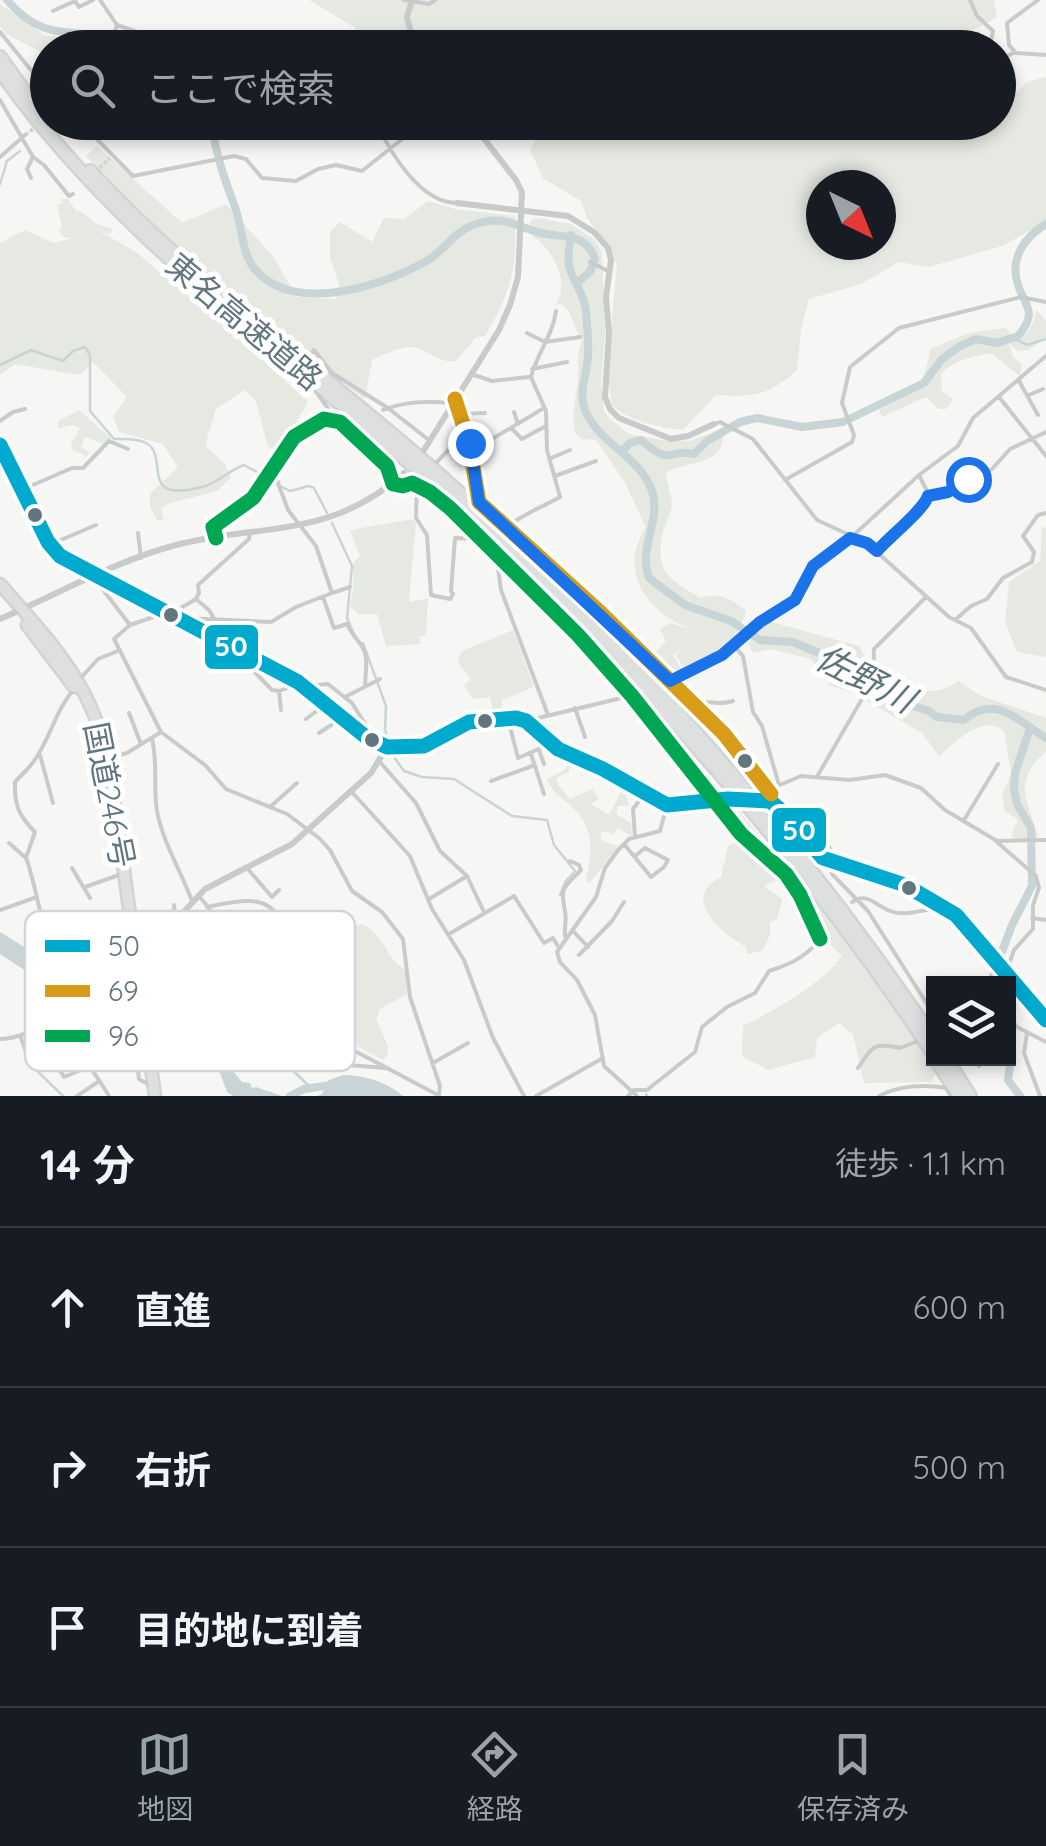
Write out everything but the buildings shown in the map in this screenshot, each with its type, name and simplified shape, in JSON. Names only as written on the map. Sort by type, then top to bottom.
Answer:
[{"type":"highway","name":"東名高速道路","points":[[0,57],[30,98]]},
{"type":"highway","name":"東名高速道路","points":[[0,71],[30,113]]},
{"type":"highway","name":"東名高速道路","points":[[51,140],[130,225],[420,471],[629,674],[789,858],[926,1045]]},
{"type":"highway","name":"東名高速道路","points":[[62,140],[188,266],[442,478],[525,555],[647,680],[812,872],[926,1029]]},
{"type":"highway","name":"国道246号","points":[[0,584],[77,684],[95,715],[108,758],[127,911]]},
{"type":"highway","name":"国道246号","points":[[0,594],[19,611]]},
{"type":"highway","name":"国道246号","points":[[77,684],[100,749],[125,911]]},
{"type":"highway","name":"東名高速道路","points":[[940,1066],[960,1096]]},
{"type":"highway","points":[[951,1066],[970,1096]]},
{"type":"main road","points":[[1,449],[50,544],[64,559],[303,684],[365,736],[387,747],[424,746],[469,722],[508,718],[526,721],[550,744],[667,805],[728,799]]},
{"type":"main road","points":[[768,799],[815,852],[831,863],[905,885],[947,908],[962,920],[1000,971],[1046,1020]]},
{"type":"street","points":[[53,11],[75,0],[79,7],[93,0]]},
{"type":"street","points":[[100,0],[116,27],[126,30]]},
{"type":"street","points":[[408,30],[409,1],[429,4],[436,0]]},
{"type":"street","points":[[970,0],[977,16],[992,30]]},
{"type":"street","points":[[1008,30],[1007,23],[1038,0]]},
{"type":"street","points":[[0,32],[30,69]]},
{"type":"street","points":[[1016,53],[1046,55]]},
{"type":"street","points":[[0,100],[33,158],[44,165],[69,196],[73,194]]},
{"type":"street","points":[[0,157],[23,137]]},
{"type":"street","points":[[96,140],[133,176],[227,158],[246,159],[262,178],[296,181],[318,168],[336,165],[362,172],[400,140]]},
{"type":"street","points":[[386,140],[429,195],[446,203],[468,202],[522,215],[568,216],[583,223],[608,248],[605,397],[619,418],[671,438],[688,436],[714,424],[726,425],[753,438],[817,520],[867,543],[956,620],[977,633],[1006,677],[1046,690]]},
{"type":"street","points":[[424,450],[510,306],[518,277],[522,192],[484,140]]},
{"type":"street","points":[[31,178],[28,169],[33,158]]},
{"type":"street","points":[[590,262],[610,272]]},
{"type":"street","points":[[785,480],[852,442],[842,403],[850,367],[899,328],[1021,297],[1046,302]]},
{"type":"street","points":[[506,527],[513,520],[543,510],[560,497],[549,458],[544,408],[530,377],[554,326],[556,311]]},
{"type":"street","points":[[527,333],[545,342],[580,337]]},
{"type":"street","points":[[392,484],[387,466],[360,436],[336,420],[314,390],[292,378],[314,350],[332,373],[430,441]]},
{"type":"street","points":[[667,682],[722,655],[760,622],[795,600],[813,566],[958,446],[968,424],[1046,356]]},
{"type":"street","points":[[532,369],[567,362]]},
{"type":"street","points":[[471,374],[492,382],[530,377]]},
{"type":"street","points":[[1020,381],[1038,415]]},
{"type":"street","points":[[1029,395],[1043,389]]},
{"type":"street","points":[[999,397],[1046,456]]},
{"type":"street","points":[[385,409],[427,400],[454,401]]},
{"type":"street","points":[[454,401],[470,443],[476,496],[693,703],[750,764],[768,799],[779,785],[801,776],[850,780],[886,775],[921,788],[997,842],[1038,880],[1032,931],[1000,971]]},
{"type":"street","points":[[434,465],[456,442],[487,442],[544,408]]},
{"type":"street","points":[[0,421],[12,412],[26,410]]},
{"type":"street","points":[[514,412],[518,424]]},
{"type":"street","points":[[461,414],[485,414]]},
{"type":"street","points":[[216,538],[213,527],[253,498],[294,437],[314,422],[336,420]]},
{"type":"street","points":[[511,428],[522,438],[546,426]]},
{"type":"street","points":[[928,496],[948,492],[992,469],[1010,450],[1046,432]]},
{"type":"street","points":[[22,490],[72,468],[83,468],[108,441],[128,449]]},
{"type":"street","points":[[549,458],[570,450]]},
{"type":"street","points":[[555,476],[596,461]]},
{"type":"street","points":[[0,619],[178,545],[302,526],[341,515],[404,473]]},
{"type":"street","points":[[270,474],[282,486],[288,510],[316,546],[332,594]]},
{"type":"street","points":[[877,551],[908,517],[923,508],[928,496],[918,476]]},
{"type":"street","points":[[422,478],[417,486],[416,518],[427,535],[431,595],[450,599],[454,594],[450,591],[455,538],[483,539]]},
{"type":"street","points":[[392,484],[417,486],[440,500],[635,695],[741,834],[786,874],[820,940]]},
{"type":"street","points":[[956,620],[971,606],[988,598],[1003,578],[1032,562],[1034,552],[1023,536],[1038,515],[1046,513]]},
{"type":"street","points":[[50,544],[96,525]]},
{"type":"street","points":[[138,533],[141,558]]},
{"type":"street","points":[[171,614],[196,599],[198,585],[250,533]]},
{"type":"street","points":[[496,552],[501,590],[548,715]]},
{"type":"street","points":[[100,577],[98,582],[130,626]]},
{"type":"street","points":[[350,588],[323,596],[271,622],[216,622],[163,614],[130,626],[114,639],[161,732],[205,766],[226,789],[270,806],[308,829],[330,850],[352,892],[382,912],[406,943],[410,997],[440,1095],[355,1052]]},
{"type":"street","points":[[323,596],[334,628],[347,624],[366,655],[366,687]]},
{"type":"street","points":[[818,775],[873,680],[874,649],[927,596]]},
{"type":"street","points":[[196,599],[209,610],[231,646],[268,686],[279,692],[303,684],[328,684],[345,697],[366,724],[369,730],[365,736]]},
{"type":"street","points":[[734,646],[743,656],[753,712],[762,726],[779,785]]},
{"type":"street","points":[[26,858],[35,832],[20,817],[16,782],[41,750],[58,709],[77,684],[98,659],[118,652]]},
{"type":"street","points":[[345,697],[380,679]]},
{"type":"street","points":[[279,692],[281,710]]},
{"type":"street","points":[[526,721],[635,695]]},
{"type":"street","points":[[693,703],[733,701]]},
{"type":"street","points":[[306,719],[327,704]]},
{"type":"street","points":[[574,708],[585,737]]},
{"type":"street","points":[[129,713],[141,744]]},
{"type":"street","points":[[319,733],[343,718]]},
{"type":"street","points":[[508,718],[518,758],[550,744]]},
{"type":"street","points":[[108,758],[161,732]]},
{"type":"street","points":[[152,739],[157,812],[174,861],[195,898],[210,911]]},
{"type":"street","points":[[184,911],[195,898],[292,844],[351,791],[380,761],[387,747]]},
{"type":"street","points":[[41,750],[40,760],[53,803]]},
{"type":"street","points":[[539,750],[544,764]]},
{"type":"street","points":[[531,754],[544,794]]},
{"type":"street","points":[[380,761],[420,808],[440,851],[468,876],[484,912]]},
{"type":"street","points":[[964,821],[998,764]]},
{"type":"street","points":[[491,781],[535,765]]},
{"type":"street","points":[[270,806],[296,783]]},
{"type":"street","points":[[351,791],[403,845],[428,900],[464,960],[494,1038],[522,1094],[512,1096]]},
{"type":"street","points":[[635,837],[633,809],[644,794]]},
{"type":"street","points":[[637,1096],[608,1071],[590,1008],[576,980],[558,958],[559,948],[596,897],[605,868],[624,844],[635,837],[660,832],[667,805]]},
{"type":"street","points":[[788,818],[795,817],[823,835],[830,846],[832,874],[858,898],[926,1002]]},
{"type":"street","points":[[997,842],[1046,840]]},
{"type":"street","points":[[9,842],[26,858],[40,911]]},
{"type":"street","points":[[624,844],[651,877],[668,860],[645,848],[635,856]]},
{"type":"street","points":[[566,938],[566,912],[560,900],[567,883],[581,868],[570,862]]},
{"type":"street","points":[[72,868],[90,898]]},
{"type":"street","points":[[246,868],[270,896],[276,896],[279,890]]},
{"type":"street","points":[[84,888],[118,875]]},
{"type":"street","points":[[428,900],[468,876]]},
{"type":"street","points":[[449,934],[514,896],[544,943],[553,938],[559,948]]},
{"type":"street","points":[[0,910],[37,897]]},
{"type":"street","points":[[852,902],[868,898],[894,912],[916,914],[928,908],[947,908]]},
{"type":"street","points":[[208,907],[256,901],[272,906],[274,911]]},
{"type":"street","points":[[580,956],[624,902]]},
{"type":"street","points":[[174,905],[175,911]]},
{"type":"street","points":[[1032,918],[1046,920]]},
{"type":"street","points":[[573,931],[588,947]]},
{"type":"street","points":[[634,1090],[645,1092],[696,1052],[702,1028],[755,993],[769,971],[790,965],[824,933]]},
{"type":"street","points":[[590,1008],[599,1000]]},
{"type":"street","points":[[1016,1026],[1046,1042]]},
{"type":"street","points":[[1027,1032],[1024,1053],[1040,1096]]},
{"type":"street","points":[[0,1039],[25,1036]]},
{"type":"street","points":[[22,1038],[25,1049]]},
{"type":"street","points":[[858,1068],[873,1047],[884,1043],[900,1048],[918,1040]]},
{"type":"street","points":[[432,1064],[468,1043]]},
{"type":"street","points":[[536,1096],[603,1058]]},
{"type":"street","points":[[355,1066],[385,1068]]},
{"type":"street","points":[[618,1078],[625,1070]]},
{"type":"street","points":[[61,1071],[65,1080],[80,1071]]},
{"type":"street","points":[[92,1071],[109,1096]]},
{"type":"street","points":[[138,1071],[139,1080],[151,1092]]},
{"type":"street","points":[[77,1096],[99,1081]]},
{"type":"street","points":[[879,1096],[897,1087],[928,1086],[946,1088],[951,1096]]},
{"type":"street","points":[[628,1096],[634,1090]]},
{"type":"shaded area","points":[[309,0],[994,0],[997,17],[974,30],[354,27]]},
{"type":"shaded area","points":[[0,4],[37,30],[30,30],[30,46],[0,27]]},
{"type":"shaded area","points":[[1046,77],[1046,222],[1002,246],[929,267],[899,262],[861,284],[809,299],[797,370],[760,393],[716,395],[683,430],[636,420],[612,405],[607,370],[617,266],[581,201],[543,178],[530,150],[536,140],[1016,140],[1016,93],[1027,82]]},
{"type":"shaded area","points":[[97,146],[182,223],[226,204],[272,255],[297,297],[336,299],[339,285],[330,257],[330,232],[340,222],[372,242],[384,218],[404,219],[428,201],[455,209],[515,216],[514,265],[507,292],[485,336],[476,337],[456,361],[411,347],[372,360],[365,399],[256,314],[151,222],[86,156]]},
{"type":"shaded area","points":[[61,199],[68,199],[76,211],[97,224],[113,229],[109,235],[85,223],[136,252],[206,307],[308,402],[279,451],[268,447],[256,401],[245,390],[216,409],[205,446],[225,464],[231,477],[217,491],[167,504],[161,508],[164,520],[157,520],[150,506],[150,494],[178,467],[163,444],[119,432],[113,417],[127,397],[93,362],[80,375],[15,364],[0,375],[0,243],[25,230],[54,243],[76,237],[65,238],[59,231],[62,226],[57,205],[62,204]]},
{"type":"shaded area","points":[[537,218],[571,224],[595,240],[602,253],[605,331],[601,384],[608,417],[629,434],[662,440],[690,441],[723,432],[722,443],[712,456],[666,472],[672,504],[662,536],[661,560],[674,581],[700,598],[725,597],[746,611],[730,640],[706,661],[685,670],[676,655],[684,647],[673,655],[683,672],[672,677],[648,660],[666,641],[660,629],[670,623],[694,630],[663,613],[642,589],[635,560],[646,527],[624,481],[596,440],[582,439],[575,433],[578,354],[582,341],[568,310],[556,305],[560,277],[547,249],[533,237],[530,221]]},
{"type":"shaded area","points":[[1036,310],[1046,321],[1046,338],[1028,350],[1017,351],[1009,343],[1013,357],[1022,365],[1020,376],[991,353],[971,358],[941,374],[942,391],[953,399],[946,409],[939,409],[926,397],[882,417],[879,410],[920,381],[930,349],[968,333],[1005,328],[1010,332],[1009,341],[1021,337]]},
{"type":"shaded area","points":[[79,410],[111,438],[104,444],[85,437],[81,447],[89,452],[87,456],[73,450],[71,444],[80,428],[58,428],[58,421]]},
{"type":"shaded area","points":[[413,519],[416,524],[409,599],[411,602],[428,598],[426,635],[419,637],[420,644],[386,646],[377,614],[358,614],[350,606],[353,563],[360,556],[350,530]]},
{"type":"shaded area","points":[[1042,527],[1046,528],[1046,657],[1017,652],[1005,622],[1009,582],[1040,561]]},
{"type":"shaded area","points":[[768,621],[859,646],[872,669],[915,688],[935,691],[958,681],[981,696],[1046,718],[1046,751],[1025,783],[1038,838],[1016,839],[1011,835],[1018,820],[1005,811],[1002,795],[1011,774],[1004,731],[996,726],[979,727],[939,756],[922,733],[852,692],[831,686],[811,659],[771,649],[753,653],[748,643]]},
{"type":"shaded area","points":[[513,630],[534,687],[502,700],[502,713],[494,714],[490,697],[473,699],[464,685],[471,679],[458,662],[462,651]]},
{"type":"shaded area","points":[[571,762],[569,772],[556,778],[570,799],[592,789],[599,799],[591,804],[609,815],[621,792],[629,806],[618,806],[616,814],[631,823],[632,836],[618,828],[613,835],[607,831],[600,833],[602,841],[618,846],[590,883],[586,881],[590,852],[586,826],[547,779]]},
{"type":"shaded area","points":[[731,802],[864,960],[923,1042],[926,1066],[934,1066],[936,1070],[932,1082],[864,1083],[853,1034],[839,1023],[817,1038],[815,1057],[768,1070],[742,1056],[743,1026],[810,987],[842,956],[824,939],[823,930],[819,932],[801,893],[787,874],[764,886],[782,899],[762,951],[747,954],[746,947],[716,924],[704,905],[704,895],[721,877],[728,846],[746,837],[726,812]]},
{"type":"shaded area","points":[[362,924],[370,929],[405,969],[407,994],[380,1009],[376,1019],[388,1046],[383,1060],[355,1045],[355,926]]},
{"type":"shaded area","points":[[0,932],[25,948],[25,970],[0,954]]},
{"type":"shaded area","points":[[218,1071],[233,1071],[252,1088],[282,1096],[233,1096],[227,1092]]},
{"type":"shaded area","points":[[343,1075],[375,1080],[403,1096],[317,1096],[329,1080]]},
{"type":"waterway","name":"佐野川","points":[[7,0],[29,21],[52,30]]},
{"type":"waterway","name":"佐野川","points":[[215,140],[247,255],[254,268],[271,283],[291,291],[337,292],[385,280],[425,262],[466,228],[496,220],[584,243],[595,259],[590,272],[578,282]]},
{"type":"waterway","points":[[0,184],[7,161],[20,151]]},
{"type":"waterway","points":[[622,451],[641,440],[665,455],[694,454],[707,441],[740,422],[757,418],[802,427],[843,422],[924,383],[942,359],[960,346],[976,339],[997,343],[1018,336],[1029,315],[1018,285],[1017,257],[1032,235],[1046,224]]},
{"type":"waterway","name":"佐野川","points":[[571,235],[569,266],[585,304],[587,327],[583,403],[600,433],[640,470],[653,494],[654,515],[646,557],[649,578],[685,605],[731,621],[760,640],[793,642],[845,664],[886,697],[937,717],[964,720],[976,712],[997,709],[1046,738]]},
{"type":"waterway","points":[[1013,338],[1027,345],[1046,339]]},
{"type":"waterway","points":[[0,365],[31,350],[63,361],[73,351],[85,347],[90,355],[90,411],[114,439],[146,443],[153,450],[162,484],[169,489],[202,487],[244,465],[276,482]]},
{"type":"waterway","points":[[282,487],[290,491],[314,488],[327,513]]},
{"type":"waterway","points":[[332,523],[352,566],[347,618],[354,634]]},
{"type":"waterway","points":[[363,643],[386,706],[385,729],[392,754],[404,771],[422,777],[454,779],[512,816],[547,820],[554,845],[575,871],[560,895]]},
{"type":"waterway","points":[[993,976],[1032,886],[1031,828],[1017,804],[1014,788],[1030,728]]},
{"type":"waterway","points":[[1010,1066],[1008,1080],[1020,1096]]},
{"type":"waterway","points":[[37,1071],[63,1096]]},
{"type":"waterway","points":[[293,1071],[311,1088]]},
{"type":"waterway","points":[[290,1096],[304,1089],[332,1085]]},
{"type":"tunnel","points":[[25,135],[30,131]]},
{"type":"tunnel","points":[[95,172],[110,158]]},
{"type":"transit line","name":"69","points":[[455,399],[469,443],[479,502],[601,613],[724,734],[771,794]]},
{"type":"transit line","name":"96","points":[[216,538],[213,527],[253,498],[294,437],[324,419],[340,422],[387,466],[393,484],[412,483],[450,508],[578,635],[632,696],[741,834],[786,874],[820,939]]},
{"type":"transit line","name":"50","points":[[0,445],[48,542],[60,556],[298,682],[366,737],[387,747],[424,746],[469,722],[516,718],[526,721],[558,749],[667,805],[728,799],[770,801],[823,858],[905,885],[956,915],[1046,1020]]},
{"type":"route","points":[[470,443],[479,502],[602,613],[670,681],[722,655],[760,622],[795,600],[813,566],[850,538],[877,551],[908,517],[923,508],[928,496],[948,492],[968,479]]}]
